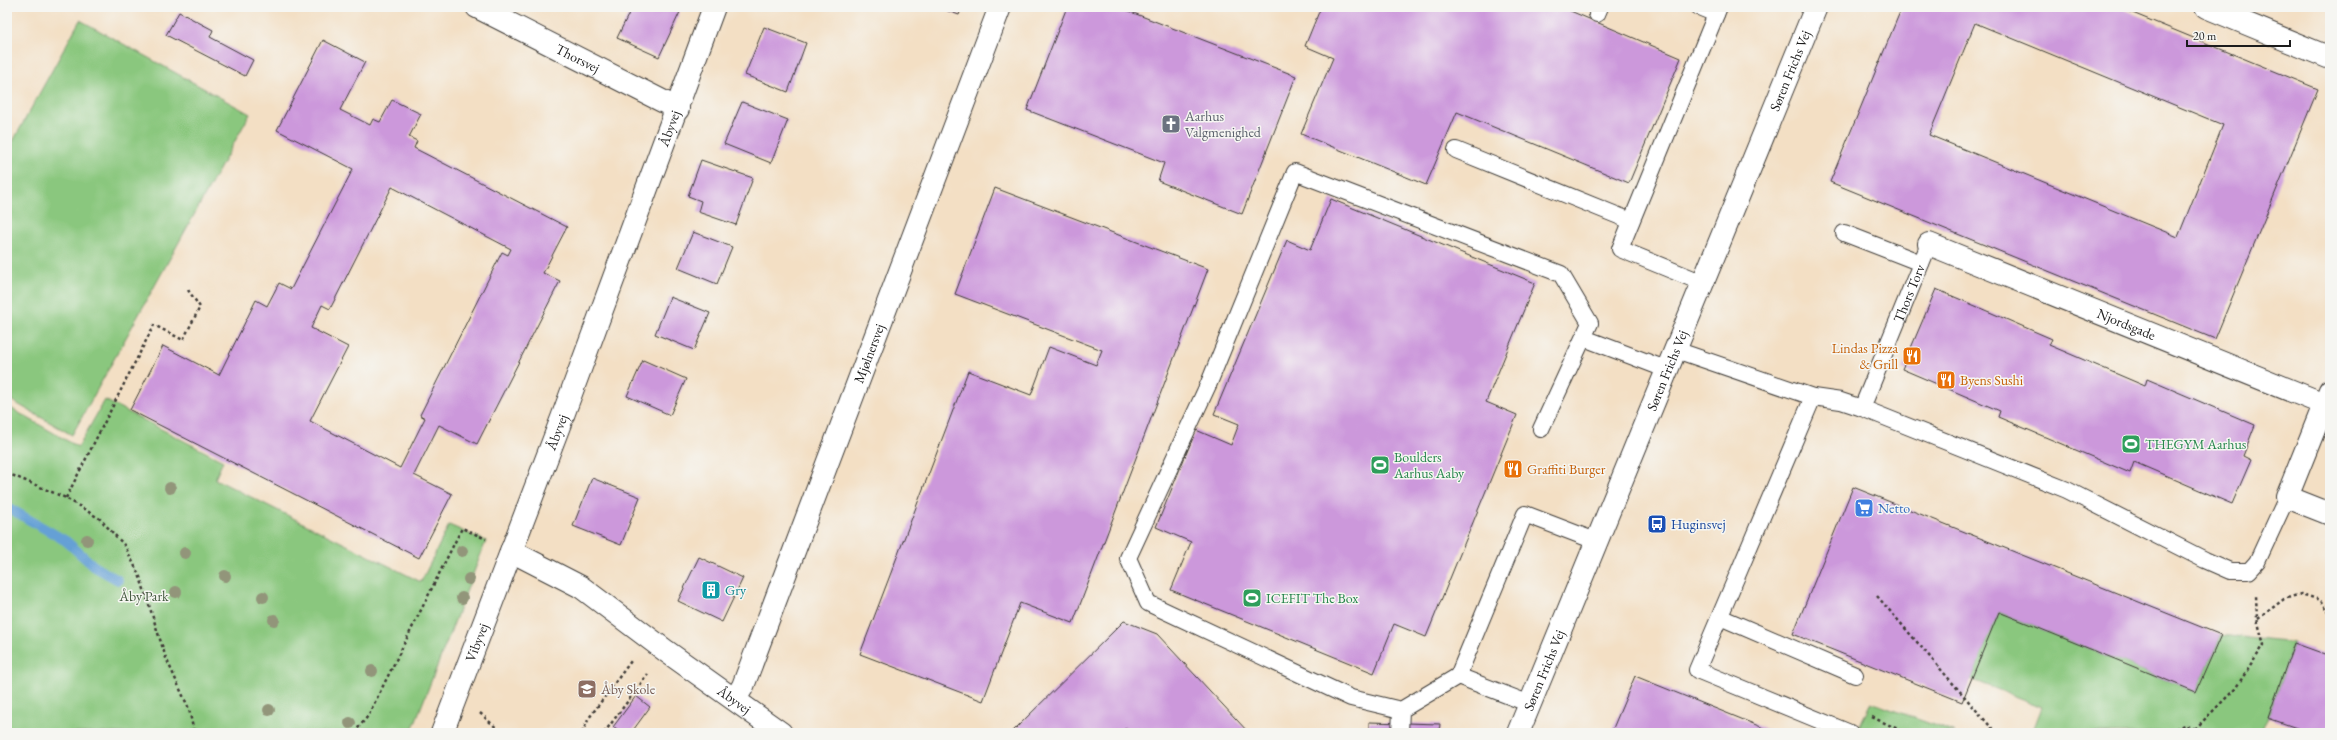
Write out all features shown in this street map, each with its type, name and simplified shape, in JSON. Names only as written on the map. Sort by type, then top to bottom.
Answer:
[{"type":"street","name":"Thorsvej","points":[[477,7],[678,109]]},
{"type":"street","name":"Åbyvej","points":[[714,7],[678,109],[511,551],[581,587],[648,638],[735,698],[781,733]]},
{"type":"street","name":"Mjølnersvej","points":[[735,698],[743,686],[1000,7]]},
{"type":"street","name":"Søren Frichs Vej","points":[[1518,733],[1598,542],[1816,7]]},
{"type":"street","points":[[2206,7],[2330,58]]},
{"type":"street","name":"Njordsgade","points":[[1925,253],[2327,397]]},
{"type":"street","points":[[2327,397],[2287,497],[2330,514]]},
{"type":"street","name":"Vibyvej","points":[[442,733],[511,551]]},
{"type":"lane","points":[[1699,7],[1717,10],[1620,249],[1703,283]]},
{"type":"lane","points":[[1456,150],[1631,221]]},
{"type":"lane","points":[[1540,429],[1590,323],[1561,274],[1295,172],[1209,383],[1128,558],[1148,603],[1352,698],[1401,710],[1458,676],[1525,514],[1598,542]]},
{"type":"lane","points":[[1844,233],[1925,253]]},
{"type":"lane","name":"Thors Torv","points":[[1862,408],[1925,253]]},
{"type":"lane","points":[[1584,338],[1668,370]]},
{"type":"lane","points":[[1676,350],[1813,397],[1841,400],[1862,408],[2067,490],[2205,560],[2230,570],[2249,571],[2257,562],[2287,497]]},
{"type":"lane","points":[[1813,397],[1698,670],[1850,733]]},
{"type":"lane","points":[[1720,617],[1854,675]]},
{"type":"lane","points":[[1458,676],[1530,704]]},
{"type":"lane","points":[[1400,733],[1401,710]]},
{"type":"path","points":[[66,498],[154,325],[183,340],[200,308],[188,290]]},
{"type":"path","points":[[7,473],[66,498],[100,519],[125,546],[140,576],[166,658],[189,709],[194,733]]},
{"type":"path","points":[[354,733],[368,716],[462,528],[511,551]]},
{"type":"path","points":[[2195,729],[2235,689],[2264,645],[2257,619],[2255,585],[2249,571]]},
{"type":"path","points":[[2257,619],[2284,599],[2301,594],[2321,600],[2330,614]]},
{"type":"path","points":[[1877,596],[1996,733]]},
{"type":"path","points":[[582,733],[589,718],[648,638]]},
{"type":"path","points":[[604,733],[666,651]]},
{"type":"path","points":[[1864,714],[1906,733]]},
{"type":"path","points":[[2164,733],[2184,725],[2195,729],[2197,733]]},
{"type":"green space","points":[[80,20],[250,114],[72,435],[7,398],[7,152]]},
{"type":"green space","name":"Åby Park","points":[[105,400],[223,461],[215,479],[421,582],[449,525],[486,541],[411,733],[7,733],[7,406],[78,447]]},
{"type":"green space","points":[[1999,612],[2196,692],[2221,635],[2294,643],[2268,718],[2259,733],[2032,733],[2042,707],[1971,679]]},
{"type":"green space","points":[[1871,702],[1955,733],[1856,733]]},
{"type":"building","points":[[632,7],[669,7],[680,12],[659,57],[617,38]]},
{"type":"building","points":[[937,7],[962,7],[959,15]]},
{"type":"building","name":"Aarhus Valgmenighed","points":[[1067,7],[1118,7],[1296,76],[1242,214],[1158,181],[1164,163],[1027,110]]},
{"type":"building","points":[[1321,7],[1561,7],[1681,58],[1629,183],[1457,112],[1426,185],[1301,134],[1333,58],[1305,46]]},
{"type":"building","points":[[1902,7],[2118,7],[2318,89],[2215,339],[1830,182]],"holes":[[[1975,23],[2223,125],[2178,237],[1929,135]]]},
{"type":"building","points":[[179,12],[213,30],[210,37],[253,60],[245,76],[166,35]]},
{"type":"building","points":[[764,27],[806,43],[788,92],[745,75]]},
{"type":"building","points":[[323,40],[365,62],[340,110],[370,125],[373,119],[380,122],[392,100],[421,114],[409,137],[417,141],[414,148],[567,227],[543,273],[560,281],[477,444],[439,425],[414,475],[452,494],[419,558],[130,410],[163,346],[219,375],[256,300],[267,306],[279,283],[291,289],[353,169],[277,130]],"holes":[[[392,187],[511,249],[508,255],[502,252],[420,415],[425,418],[400,468],[310,421],[348,347],[311,328],[322,305],[330,309]]]},
{"type":"building","points":[[742,102],[788,120],[771,163],[724,144]]},
{"type":"building","points":[[701,160],[753,178],[736,225],[698,212],[701,201],[688,196]]},
{"type":"building","points":[[995,188],[1208,269],[1073,623],[1020,603],[983,701],[860,654],[968,371],[1031,395],[1049,347],[1096,365],[1102,350],[955,294]]},
{"type":"building","points":[[1331,199],[1535,283],[1486,402],[1517,415],[1426,637],[1394,624],[1374,673],[1171,590],[1191,542],[1156,527],[1196,430],[1231,445],[1239,424],[1214,414],[1287,240],[1310,250]]},
{"type":"building","points":[[693,232],[732,247],[717,284],[678,268]]},
{"type":"building","points":[[1936,289],[2052,339],[2049,345],[2145,386],[2147,379],[2255,425],[2243,456],[2251,460],[2232,504],[2134,462],[2130,473],[1998,417],[2000,411],[1902,369]]},
{"type":"building","points":[[670,297],[710,313],[694,350],[655,334]]},
{"type":"building","points":[[643,360],[686,379],[670,415],[627,396]]},
{"type":"building","points":[[592,478],[640,497],[621,545],[573,526]]},
{"type":"building","points":[[1853,487],[2221,635],[2196,692],[1999,612],[1962,702],[1793,634]]},
{"type":"building","name":"Gry","points":[[699,557],[743,578],[722,622],[678,601]]},
{"type":"building","points":[[1124,621],[1157,634],[1249,733],[1132,733],[1127,727],[1120,733],[1011,733]]},
{"type":"building","points":[[2294,643],[2330,656],[2330,733],[2311,733],[2268,718]]},
{"type":"building","points":[[1635,676],[1776,733],[1611,733]]},
{"type":"building","points":[[636,696],[650,707],[631,733],[621,733],[613,727]]},
{"type":"building","points":[[1369,722],[1440,724],[1439,733],[1369,733]]},
{"type":"waterway","points":[[7,507],[66,541],[95,567],[118,580]]},
{"type":"place","name":"Aarhus Valgmenighed","points":[[1171,124]]},
{"type":"place","name":"Lindas Pizza & Grill","points":[[1912,356]]},
{"type":"place","name":"Byens Sushi","points":[[1946,380]]},
{"type":"place","name":"THEGYM Aarhus","points":[[2131,444]]},
{"type":"place","name":"Boulders Aarhus Aaby","points":[[1380,465]]},
{"type":"place","name":"Graffiti Burger","points":[[1513,469]]},
{"type":"place","name":"Netto","points":[[1864,508]]},
{"type":"place","name":"Huginsvej","points":[[1657,524]]},
{"type":"place","name":"Gry","points":[[711,590]]},
{"type":"place","name":"ICEFIT The Box","points":[[1252,598]]},
{"type":"place","name":"Åby Skole","points":[[587,689]]}]
